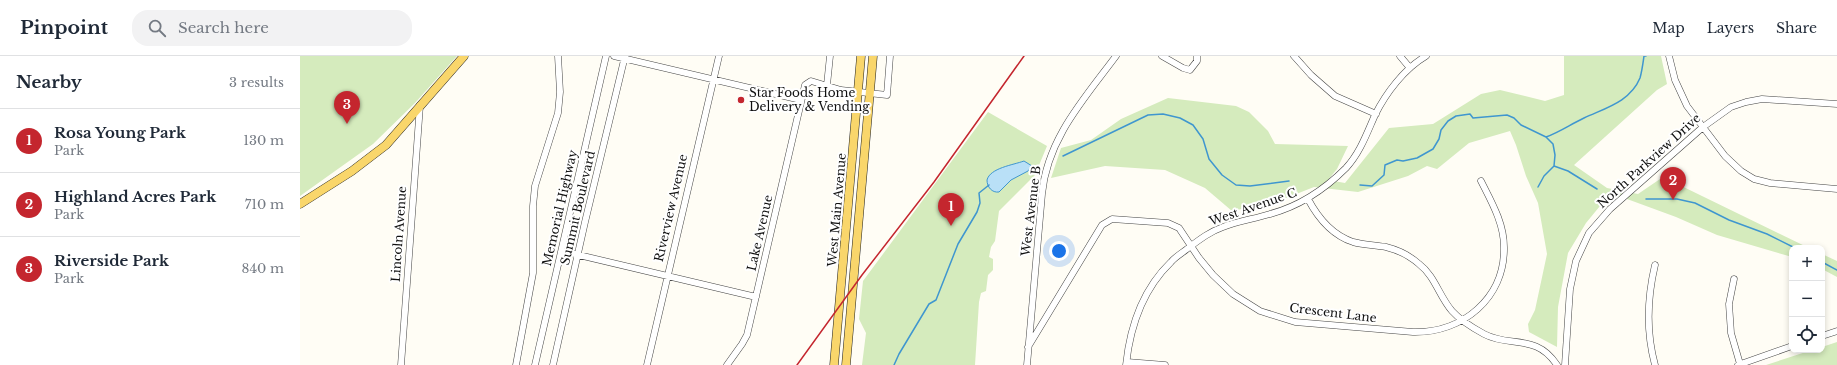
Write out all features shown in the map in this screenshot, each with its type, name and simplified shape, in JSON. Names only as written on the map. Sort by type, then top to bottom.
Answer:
[{"type":"main road","points":[[300,204],[352,171],[386,145],[464,56]]},
{"type":"main road","name":"West Main Avenue","points":[[834,365],[861,56]]},
{"type":"main road","name":"West Main Avenue","points":[[846,365],[872,56]]},
{"type":"street","points":[[516,365],[533,273],[533,206],[535,186],[558,113],[560,92],[558,56]]},
{"type":"street","name":"Memorial Highway","points":[[535,365],[606,56]]},
{"type":"street","points":[[614,56],[625,57],[712,80],[801,100]]},
{"type":"street","name":"Riverview Avenue","points":[[647,365],[666,276],[719,56]]},
{"type":"street","points":[[830,56],[827,85],[841,90],[858,93],[887,95],[890,56]]},
{"type":"street","name":"West Avenue B","points":[[1027,365],[1042,190],[1046,167],[1066,124],[1116,56]]},
{"type":"street","points":[[1162,56],[1183,68],[1190,70],[1197,61],[1197,56]]},
{"type":"street","points":[[1294,56],[1311,76],[1335,96],[1376,114]]},
{"type":"street","points":[[1400,56],[1410,68]]},
{"type":"street","name":"West Avenue C","points":[[1127,364],[1131,330],[1140,306],[1153,284],[1170,262],[1201,237],[1224,226],[1277,212],[1308,199],[1325,187],[1347,166],[1365,139],[1376,114],[1395,84],[1410,68],[1426,56]]},
{"type":"street","points":[[1669,56],[1680,94],[1691,112],[1730,162],[1741,171],[1754,179],[1778,185],[1837,190]]},
{"type":"street","name":"Summit Boulevard","points":[[553,365],[625,57]]},
{"type":"street","name":"Lake Avenue","points":[[727,365],[747,335],[805,86],[811,81],[827,85]]},
{"type":"street","name":"North Parkview Drive","points":[[1565,365],[1570,288],[1576,261],[1589,233],[1610,209],[1724,110],[1754,100],[1769,99],[1837,104]]},
{"type":"street","name":"Lincoln Avenue","points":[[401,365],[420,105]]},
{"type":"street","name":"Crescent Lane","points":[[1028,347],[1102,225],[1112,219],[1168,223],[1179,228],[1213,275],[1233,294],[1260,311],[1294,322],[1333,327],[1428,333],[1449,326],[1476,312],[1487,300],[1496,286],[1502,268],[1504,246],[1501,226],[1481,181]]},
{"type":"street","points":[[1308,199],[1314,212],[1327,227],[1340,236],[1353,242],[1386,247],[1404,254],[1420,264],[1434,280],[1453,312],[1463,320],[1486,335],[1532,345],[1542,350],[1553,359],[1557,365]]},
{"type":"street","points":[[562,251],[756,297]]},
{"type":"street","points":[[1655,265],[1651,282],[1648,311],[1650,338],[1655,365]]},
{"type":"street","points":[[1734,279],[1729,304],[1730,333],[1739,365],[1789,347]]},
{"type":"street","points":[[1825,335],[1837,331]]},
{"type":"street","points":[[1127,364],[1165,365]]},
{"type":"green space","points":[[300,56],[457,56],[415,103],[373,144],[300,196]]},
{"type":"green space","points":[[1564,56],[1661,56],[1667,84],[1657,90],[1574,165],[1607,188],[1638,194],[1663,177],[1803,245],[1789,245],[1789,256],[1717,235],[1676,217],[1627,199],[1609,195],[1586,223],[1568,253],[1558,307],[1557,347],[1529,332],[1528,324],[1535,310],[1547,254],[1538,203],[1526,176],[1510,131],[1469,143],[1437,169],[1427,166],[1408,176],[1358,192],[1314,187],[1276,202],[1232,211],[1205,188],[1165,170],[1105,166],[1051,178],[1061,148],[1091,140],[1121,119],[1168,98],[1236,106],[1249,112],[1268,131],[1275,144],[1348,146],[1337,169],[1328,180],[1345,183],[1389,128],[1433,124],[1481,94],[1500,90],[1545,101],[1564,95]]},
{"type":"green space","points":[[988,112],[1047,146],[1035,175],[999,211],[995,241],[991,247],[989,257],[993,259],[993,270],[988,275],[986,291],[981,293],[979,302],[975,365],[862,365],[866,333],[859,319],[863,281]]},
{"type":"green space","points":[[1825,255],[1837,261],[1837,277],[1825,271]]},
{"type":"green space","points":[[1837,342],[1837,365],[1766,365],[1803,353],[1825,353],[1825,346]]},
{"type":"water","points":[[1024,161],[1032,166],[1028,171],[1011,180],[999,192],[994,192],[990,189],[987,180],[992,173]]},
{"type":"waterway","points":[[1360,185],[1372,186],[1384,175],[1385,165],[1397,160],[1403,161],[1417,158],[1433,149],[1439,139],[1441,130],[1448,121],[1456,116],[1470,114],[1473,118],[1507,115],[1514,118],[1521,125],[1546,137],[1551,135],[1623,99],[1636,86],[1640,78],[1644,56],[1646,56]]},
{"type":"waterway","points":[[1063,156],[1148,115],[1163,114],[1180,118],[1193,125],[1203,139],[1209,159],[1222,175],[1236,185],[1250,186],[1289,181]]},
{"type":"waterway","points":[[1538,187],[1544,176],[1554,166],[1555,155],[1553,144],[1546,137]]},
{"type":"waterway","points":[[1554,166],[1568,171],[1597,189]]},
{"type":"waterway","points":[[894,365],[929,304],[936,300],[958,244],[977,212],[980,203],[979,193],[989,185]]},
{"type":"waterway","points":[[1646,199],[1677,199],[1695,203],[1729,220],[1767,234],[1789,245]]},
{"type":"waterway","points":[[1825,264],[1837,270]]},
{"type":"railway","points":[[797,365],[862,275],[934,182],[1024,56]]},
{"type":"place","name":"Star Foods Home Delivery & Vending","points":[[741,100]]},
{"type":"place","name":"Riverside Park","points":[[347,124]]},
{"type":"place","name":"Highland Acres Park","points":[[1673,200]]},
{"type":"place","name":"Rosa Young Park","points":[[951,226]]}]
